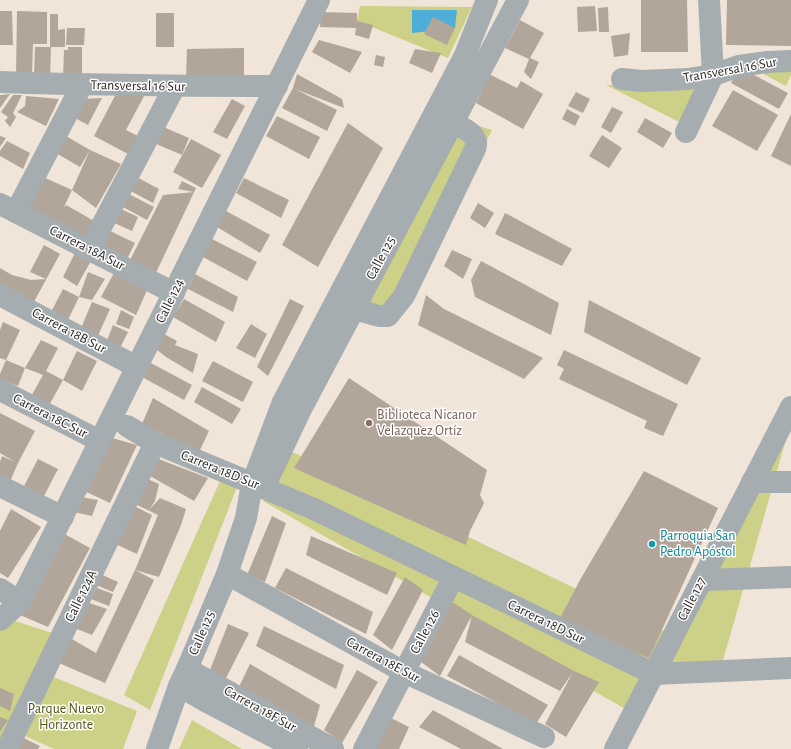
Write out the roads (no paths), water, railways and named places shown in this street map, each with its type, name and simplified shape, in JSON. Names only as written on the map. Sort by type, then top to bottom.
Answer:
[{"type":"street","name":"Calle 124","points":[[20,602],[319,0]]},
{"type":"street","name":"Calle 125","points":[[157,749],[183,678],[227,574],[258,486],[282,402],[465,55],[487,0]]},
{"type":"street","name":"Calle 125","points":[[258,486],[354,310],[518,0]]},
{"type":"street","points":[[686,132],[713,75],[709,0]]},
{"type":"street","name":"Transversal 16 Sur","points":[[622,79],[642,81],[688,79],[713,75],[739,66],[767,62],[791,61]]},
{"type":"street","name":"Transversal 16 Sur","points":[[0,82],[82,85],[276,86]]},
{"type":"street","points":[[8,208],[82,85]]},
{"type":"street","points":[[89,250],[175,86]]},
{"type":"street","points":[[354,310],[379,316],[388,316],[404,296],[475,149],[476,143],[472,134],[453,123]]},
{"type":"street","name":"Carrera 18A Sur","points":[[8,208],[174,293]]},
{"type":"street","name":"Carrera 18B Sur","points":[[0,295],[137,367]]},
{"type":"street","name":"Carrera 18C Sur","points":[[0,390],[100,441]]},
{"type":"street","name":"Calle 127","points":[[615,749],[791,407]]},
{"type":"street","name":"Carrera 18D Sur","points":[[127,426],[155,443],[314,509],[654,674],[791,668]]},
{"type":"street","name":"Calle 124A","points":[[7,749],[155,443]]},
{"type":"street","points":[[752,482],[791,482]]},
{"type":"street","points":[[0,486],[63,517]]},
{"type":"street","name":"Carrera 18D Sur","points":[[314,509],[611,656]]},
{"type":"street","name":"Carrera 18E Sur","points":[[227,574],[404,672],[544,737]]},
{"type":"street","points":[[702,580],[791,577]]},
{"type":"street","name":"Calle 126","points":[[364,749],[453,578]]},
{"type":"street","points":[[0,589],[20,602],[0,620]]},
{"type":"street","name":"Carrera 18F Sur","points":[[183,678],[207,702],[297,749]]},
{"type":"street","name":"Carrera 18F Sur","points":[[183,678],[333,749]]},
{"type":"water","points":[[412,10],[457,10],[455,28],[412,33]]},
{"type":"place","name":"Biblioteca Nicanor Velazquez Ortíz","points":[[369,423]]},
{"type":"place","name":"Parroquia San Pedro Apóstol","points":[[652,544]]},
{"type":"park label","name":"Parque Nuevo Horizonte","points":[[66,718]]}]
